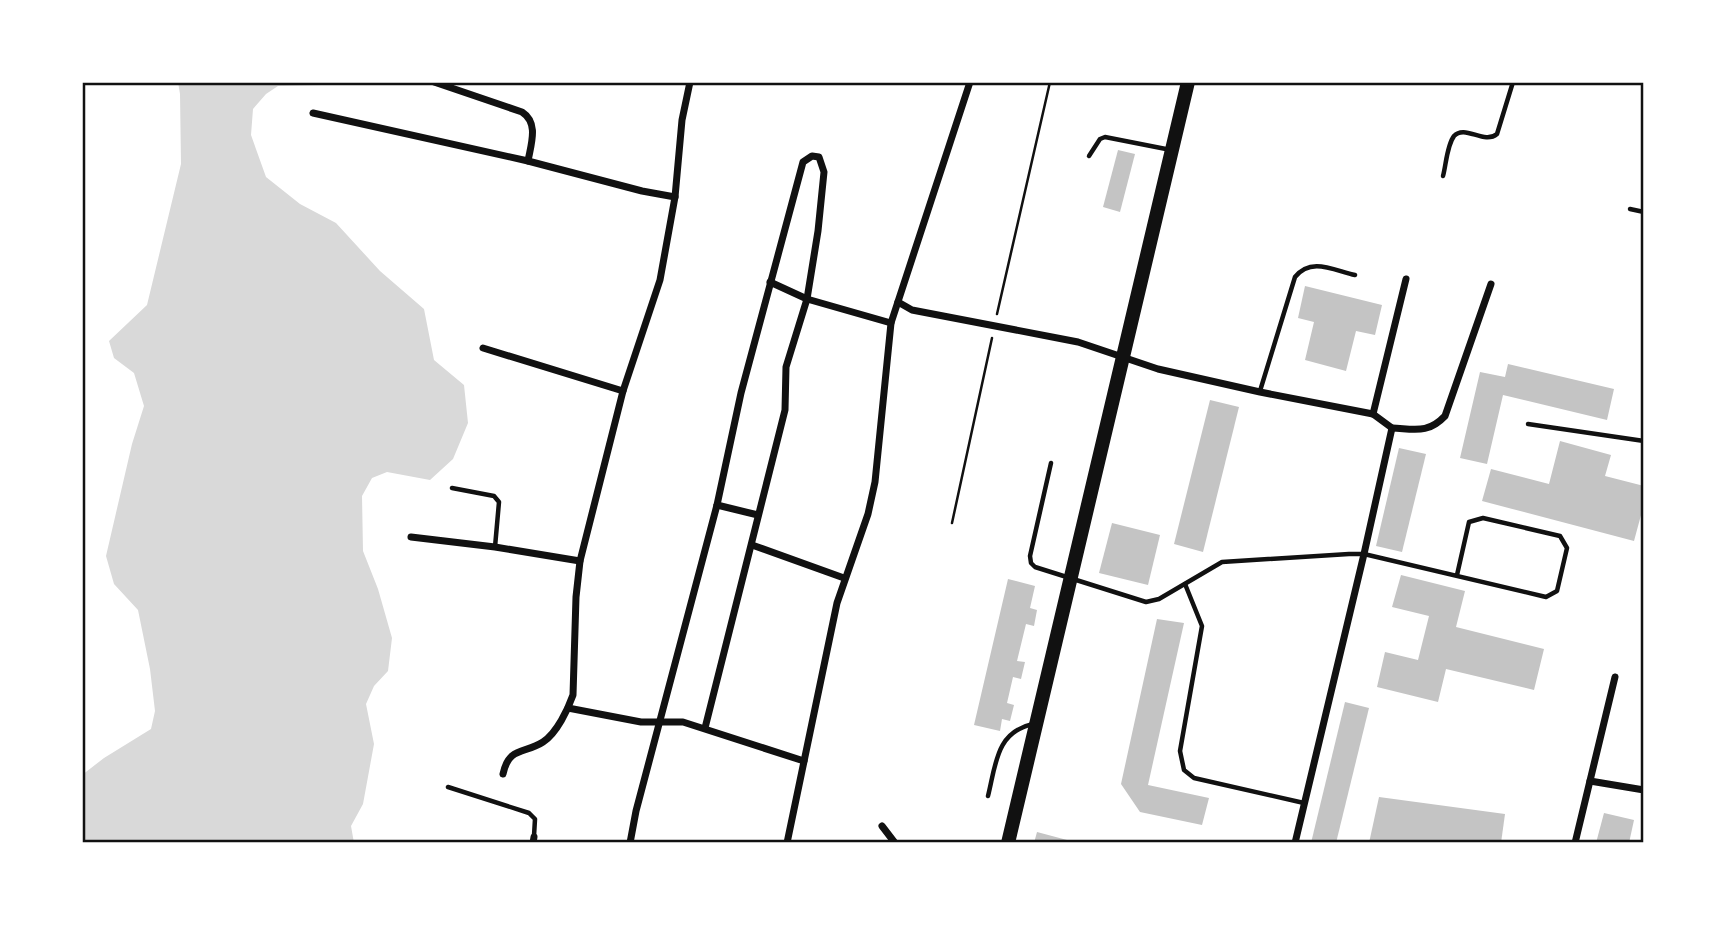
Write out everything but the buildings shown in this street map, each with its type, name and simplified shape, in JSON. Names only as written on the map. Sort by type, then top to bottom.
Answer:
[{"type":"main road","points":[[1008,843],[1188,82]]},
{"type":"street","points":[[434,82],[523,112],[529,117],[533,131],[528,161]]},
{"type":"street","points":[[503,774],[505,762],[510,756],[541,743],[548,737],[568,708],[573,695],[576,597],[580,561],[622,391],[660,281],[675,197],[681,130],[690,82]]},
{"type":"street","points":[[787,843],[844,578],[868,514],[875,482],[891,323],[970,82]]},
{"type":"street","points":[[313,113],[675,197]]},
{"type":"street","points":[[630,843],[718,505],[741,393],[803,162],[807,157],[819,157],[823,162],[824,172],[807,299],[786,368],[785,410],[705,728]]},
{"type":"street","points":[[1373,414],[1406,279]]},
{"type":"street","points":[[770,282],[807,299],[891,323]]},
{"type":"street","points":[[898,302],[912,310],[1078,342],[1158,369],[1373,414],[1392,428],[1426,429],[1435,426],[1445,416],[1452,401],[1491,284]]},
{"type":"street","points":[[483,348],[622,391]]},
{"type":"street","points":[[1295,843],[1392,428]]},
{"type":"street","points":[[718,505],[758,515]]},
{"type":"street","points":[[411,537],[580,561]]},
{"type":"street","points":[[752,545],[844,578]]},
{"type":"street","points":[[1575,843],[1615,677]]},
{"type":"street","points":[[568,708],[641,722],[683,722],[804,761]]},
{"type":"street","points":[[1590,781],[1644,790]]},
{"type":"street","points":[[882,826],[895,843]]},
{"type":"lane","points":[[1443,176],[1452,139],[1457,134],[1462,132],[1492,138],[1497,134],[1513,82]]},
{"type":"lane","points":[[1090,156],[1100,139],[1105,137],[1172,150]]},
{"type":"lane","points":[[1630,209],[1644,212]]},
{"type":"lane","points":[[1260,392],[1295,277],[1302,268],[1311,265],[1355,275]]},
{"type":"lane","points":[[1528,424],[1644,441]]},
{"type":"lane","points":[[1051,463],[1030,556],[1031,562],[1035,567],[1146,602],[1159,599],[1222,562],[1364,554],[1457,576],[1546,597],[1558,591],[1567,548],[1560,536],[1483,518],[1469,522],[1457,576]]},
{"type":"lane","points":[[452,488],[494,496],[499,502],[495,547]]},
{"type":"lane","points":[[1185,584],[1202,626],[1180,751],[1184,770],[1194,778],[1304,803]]},
{"type":"lane","points":[[988,796],[1001,746],[1009,734],[1018,727],[1037,723]]},
{"type":"lane","points":[[448,787],[529,813],[535,820],[534,840]]},
{"type":"path","points":[[952,523],[1007,261],[1050,82]]},
{"type":"shaded area","points":[[178,82],[327,82],[322,85],[278,86],[266,94],[253,109],[251,135],[266,177],[300,204],[336,223],[380,271],[424,309],[434,360],[464,385],[468,423],[453,459],[430,480],[387,472],[372,478],[362,496],[363,551],[378,589],[392,638],[388,671],[374,686],[366,704],[374,744],[363,804],[351,826],[354,843],[82,843],[82,775],[151,729],[155,711],[138,610],[114,584],[106,556],[132,444],[144,406],[134,373],[114,358],[109,341],[147,305],[181,164]]}]
